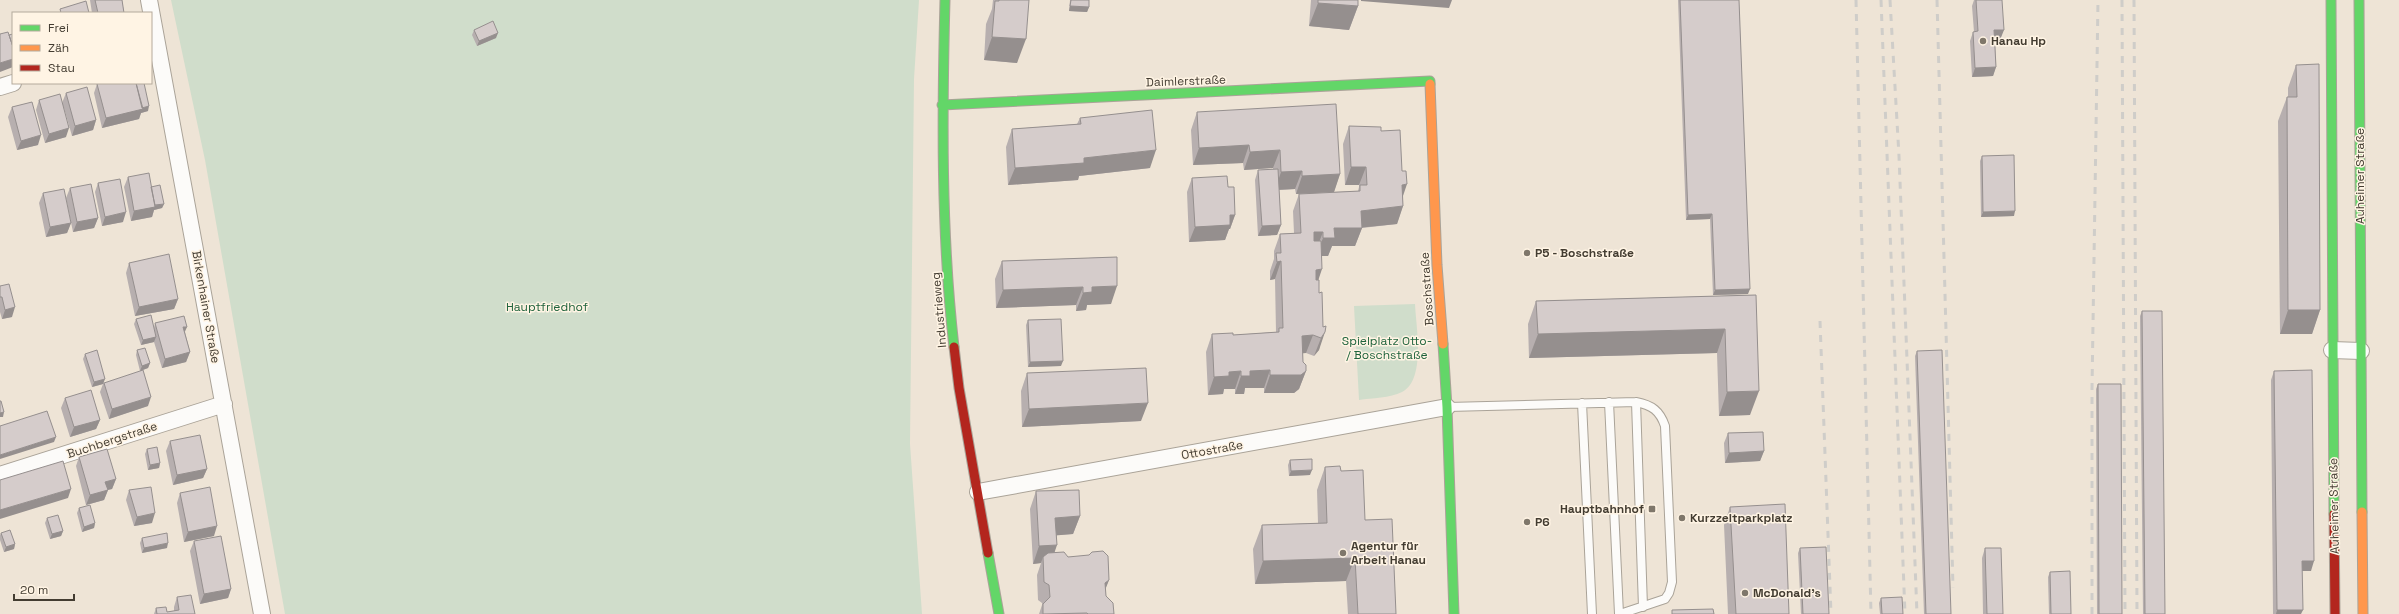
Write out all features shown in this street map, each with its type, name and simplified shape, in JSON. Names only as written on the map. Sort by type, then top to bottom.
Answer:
[{"type":"street","name":"Birkenhainer Straße","points":[[149,0],[150,12]]},
{"type":"street","name":"Industrieweg","points":[[945,0],[942,105],[944,224],[951,320],[959,388],[999,614]]},
{"type":"street","name":"Auheimer Straße","points":[[2332,0],[2332,350],[2335,614]]},
{"type":"street","name":"Auheimer Straße","points":[[2359,0],[2363,614]]},
{"type":"street","name":"Birkenhainer Straße","points":[[153,38],[224,404],[262,614]]},
{"type":"street","name":"Daimlerstraße","points":[[942,105],[1430,82]]},
{"type":"street","name":"Boschstraße","points":[[1430,82],[1437,265],[1447,407],[1454,614]]},
{"type":"street","points":[[0,87],[12,83]]},
{"type":"street","points":[[2332,350],[2361,351]]},
{"type":"street","name":"Buchbergstraße","points":[[0,475],[224,404]]},
{"type":"street","name":"Ottostraße","points":[[978,492],[1447,407]]},
{"type":"lane","points":[[1447,407],[1609,402],[1636,402],[1647,404],[1655,409],[1662,417],[1665,426],[1672,582],[1669,593],[1665,599],[1619,614],[1609,402]]},
{"type":"lane","points":[[1636,402],[1643,607]]},
{"type":"lane","points":[[1582,403],[1592,614]]},
{"type":"green space","name":"Hauptfriedhof","points":[[171,0],[919,0],[914,79],[910,444],[922,614],[285,614],[205,160]]},
{"type":"green space","name":"Spielplatz Otto- / Boschstraße","points":[[1415,304],[1418,352],[1417,365],[1409,386],[1402,392],[1392,396],[1359,400],[1354,306]]},
{"type":"building","points":[[95,0],[122,0],[124,12],[98,12]]},
{"type":"building","points":[[1029,0],[1026,39],[992,37],[995,1]]},
{"type":"building","points":[[1071,0],[1089,0],[1089,7],[1070,6]]},
{"type":"building","points":[[1318,0],[1358,0],[1358,6],[1318,3]]},
{"type":"building","points":[[1680,0],[1739,0],[1750,289],[1715,290],[1712,214],[1688,215]]},
{"type":"building","name":"Hanau Hp","points":[[1976,0],[2002,0],[2004,30],[1994,30],[1996,67],[1975,68],[1973,32],[1978,31]]},
{"type":"building","points":[[86,1],[89,12],[61,12],[60,9]]},
{"type":"building","points":[[493,21],[498,33],[479,41],[474,30]]},
{"type":"building","points":[[8,32],[12,44],[12,59],[0,63],[0,34]]},
{"type":"building","points":[[12,34],[12,44],[9,35]]},
{"type":"building","points":[[2319,64],[2320,310],[2288,310],[2287,97],[2297,97],[2296,65]]},
{"type":"building","points":[[97,84],[136,84],[143,109],[106,118]]},
{"type":"building","points":[[136,84],[144,84],[149,106],[142,108]]},
{"type":"building","points":[[87,87],[96,120],[75,126],[66,93]]},
{"type":"building","points":[[60,94],[69,128],[49,134],[39,100]]},
{"type":"building","points":[[32,102],[41,135],[21,141],[12,107]]},
{"type":"building","points":[[1336,104],[1340,174],[1302,176],[1302,171],[1281,172],[1280,150],[1250,152],[1249,145],[1199,148],[1197,112]]},
{"type":"building","points":[[1152,110],[1156,150],[1084,158],[1084,163],[1015,168],[1012,129],[1081,124],[1080,118]]},
{"type":"building","points":[[1349,126],[1381,127],[1381,131],[1400,130],[1402,171],[1406,171],[1407,184],[1402,185],[1403,206],[1361,211],[1362,228],[1334,228],[1335,238],[1323,238],[1323,232],[1314,232],[1314,241],[1321,241],[1322,269],[1316,270],[1316,280],[1319,280],[1319,293],[1322,292],[1323,327],[1326,326],[1325,332],[1321,338],[1313,335],[1302,336],[1303,362],[1306,365],[1306,371],[1301,375],[1270,375],[1270,370],[1250,371],[1250,376],[1241,376],[1241,371],[1229,372],[1229,376],[1214,377],[1212,334],[1233,333],[1233,335],[1279,332],[1279,328],[1283,328],[1281,261],[1277,262],[1276,253],[1281,253],[1280,234],[1301,233],[1299,194],[1360,191],[1360,185],[1367,185],[1366,167],[1351,167]]},
{"type":"building","points":[[2014,155],[2015,211],[1983,212],[1982,156]]},
{"type":"building","points":[[1278,169],[1281,225],[1262,226],[1258,170]]},
{"type":"building","points":[[149,173],[155,207],[134,211],[128,177]]},
{"type":"building","points":[[1227,176],[1228,187],[1234,187],[1235,215],[1230,215],[1230,225],[1195,227],[1192,178]]},
{"type":"building","points":[[120,179],[126,212],[105,217],[98,183]]},
{"type":"building","points":[[91,184],[98,218],[77,222],[70,188]]},
{"type":"building","points":[[160,185],[164,204],[155,205],[151,187]]},
{"type":"building","points":[[64,189],[71,223],[50,227],[43,193]]},
{"type":"building","points":[[169,254],[178,299],[139,307],[129,263]]},
{"type":"building","points":[[1117,257],[1117,286],[1092,287],[1092,292],[1083,293],[1083,287],[1003,290],[1002,261]]},
{"type":"building","points":[[9,284],[15,307],[5,310],[2,297],[0,297],[0,286]]},
{"type":"building","points":[[1756,295],[1759,391],[1727,392],[1725,329],[1538,334],[1536,301]]},
{"type":"building","points":[[2142,311],[2162,311],[2165,614],[2145,614]]},
{"type":"building","points":[[151,315],[156,337],[143,340],[136,319]]},
{"type":"building","points":[[184,316],[187,327],[183,327],[190,352],[165,359],[155,323]]},
{"type":"building","points":[[1061,319],[1063,361],[1030,362],[1028,320]]},
{"type":"building","points":[[145,348],[150,363],[142,366],[137,350]]},
{"type":"building","points":[[97,350],[105,379],[94,382],[85,354]]},
{"type":"building","points":[[1942,350],[1951,614],[1926,614],[1917,351]]},
{"type":"building","points":[[1146,368],[1148,403],[1029,409],[1027,373]]},
{"type":"building","points":[[143,370],[151,397],[112,409],[104,383]]},
{"type":"building","points":[[2312,370],[2314,561],[2302,561],[2303,610],[2277,610],[2274,371]]},
{"type":"building","points":[[2098,384],[2121,384],[2122,614],[2099,614]]},
{"type":"building","points":[[91,390],[100,420],[74,427],[65,398]]},
{"type":"building","points":[[0,401],[4,412],[0,413]]},
{"type":"building","points":[[47,411],[56,437],[0,455],[0,426]]},
{"type":"building","points":[[1763,432],[1764,451],[1729,453],[1728,433]]},
{"type":"building","points":[[200,435],[207,469],[177,475],[170,441]]},
{"type":"building","points":[[157,447],[160,463],[150,465],[147,449]]},
{"type":"building","points":[[107,449],[116,479],[105,482],[108,490],[90,495],[79,457]]},
{"type":"building","points":[[1312,459],[1312,470],[1291,471],[1290,460]]},
{"type":"building","points":[[63,461],[71,489],[0,510],[0,480]]},
{"type":"building","points":[[1340,466],[1341,471],[1363,470],[1365,520],[1392,519],[1396,614],[1358,614],[1355,558],[1263,561],[1262,525],[1327,523],[1325,467]]},
{"type":"building","points":[[151,487],[155,513],[137,517],[129,490]]},
{"type":"building","points":[[210,487],[217,526],[188,532],[180,493]]},
{"type":"building","points":[[1079,490],[1080,516],[1055,518],[1057,545],[1039,546],[1036,491]]},
{"type":"building","points":[[1785,504],[1789,614],[1736,614],[1730,507]]},
{"type":"building","points":[[90,505],[95,523],[84,527],[79,508]]},
{"type":"building","points":[[58,515],[63,531],[52,534],[47,518]]},
{"type":"building","points":[[10,530],[15,544],[6,547],[1,533]]},
{"type":"building","points":[[167,533],[168,543],[144,548],[142,538]]},
{"type":"building","points":[[221,536],[231,589],[204,594],[194,541]]},
{"type":"building","points":[[1826,547],[1829,614],[1803,614],[1800,548]]},
{"type":"building","points":[[1985,548],[2001,548],[2003,614],[1987,614]]},
{"type":"building","points":[[1103,551],[1108,556],[1109,580],[1105,583],[1106,596],[1113,603],[1114,614],[1043,614],[1043,604],[1050,597],[1049,585],[1044,582],[1043,557],[1048,553],[1064,552],[1068,557],[1089,555],[1092,552]]},
{"type":"building","points":[[2070,571],[2071,614],[2051,614],[2050,572]]},
{"type":"building","points":[[191,595],[195,614],[157,614],[156,608],[166,607],[167,612],[179,610],[177,597]]},
{"type":"building","points":[[1902,597],[1903,614],[1882,614],[1881,598]]},
{"type":"building","points":[[1713,609],[1714,614],[1672,614],[1672,610]]},
{"type":"railway","points":[[1856,0],[1871,614]]},
{"type":"railway","points":[[1881,0],[1905,614]]},
{"type":"railway","points":[[1890,0],[1899,156],[1917,614]]},
{"type":"railway","points":[[1937,0],[1953,588]]},
{"type":"railway","points":[[2092,614],[2092,389],[2098,0]]},
{"type":"railway","points":[[2122,0],[2125,614]]},
{"type":"railway","points":[[2134,0],[2137,614]]},
{"type":"railway","points":[[1820,321],[1831,614]]},
{"type":"traffic: fast","points":[[945,0],[943,87],[945,217],[954,347]]},
{"type":"traffic: fast","points":[[2331,0],[2334,514]]},
{"type":"traffic: fast","points":[[2359,0],[2362,512]]},
{"type":"traffic: fast","points":[[942,105],[1430,81],[1430,84]]},
{"type":"traffic: fast","points":[[1443,344],[1447,407],[1454,614]]},
{"type":"traffic: fast","points":[[988,553],[999,614]]},
{"type":"traffic: slow","points":[[1430,84],[1437,265],[1443,344]]},
{"type":"traffic: slow","points":[[2362,512],[2363,614]]},
{"type":"traffic: jam","points":[[954,347],[959,388],[988,553]]},
{"type":"traffic: jam","points":[[2334,514],[2335,614]]},
{"type":"place","name":"Hanau Hp","points":[[1983,41]]},
{"type":"place","name":"P5 - Boschstraße","points":[[1527,253]]},
{"type":"place","name":"Hauptbahnhof","points":[[1652,509]]},
{"type":"place","name":"Kurzzeitparkplatz","points":[[1682,518]]},
{"type":"place","name":"P6","points":[[1527,522]]},
{"type":"place","name":"Agentur für Arbeit Hanau","points":[[1343,553]]},
{"type":"place","name":"McDonald's","points":[[1745,593]]}]
